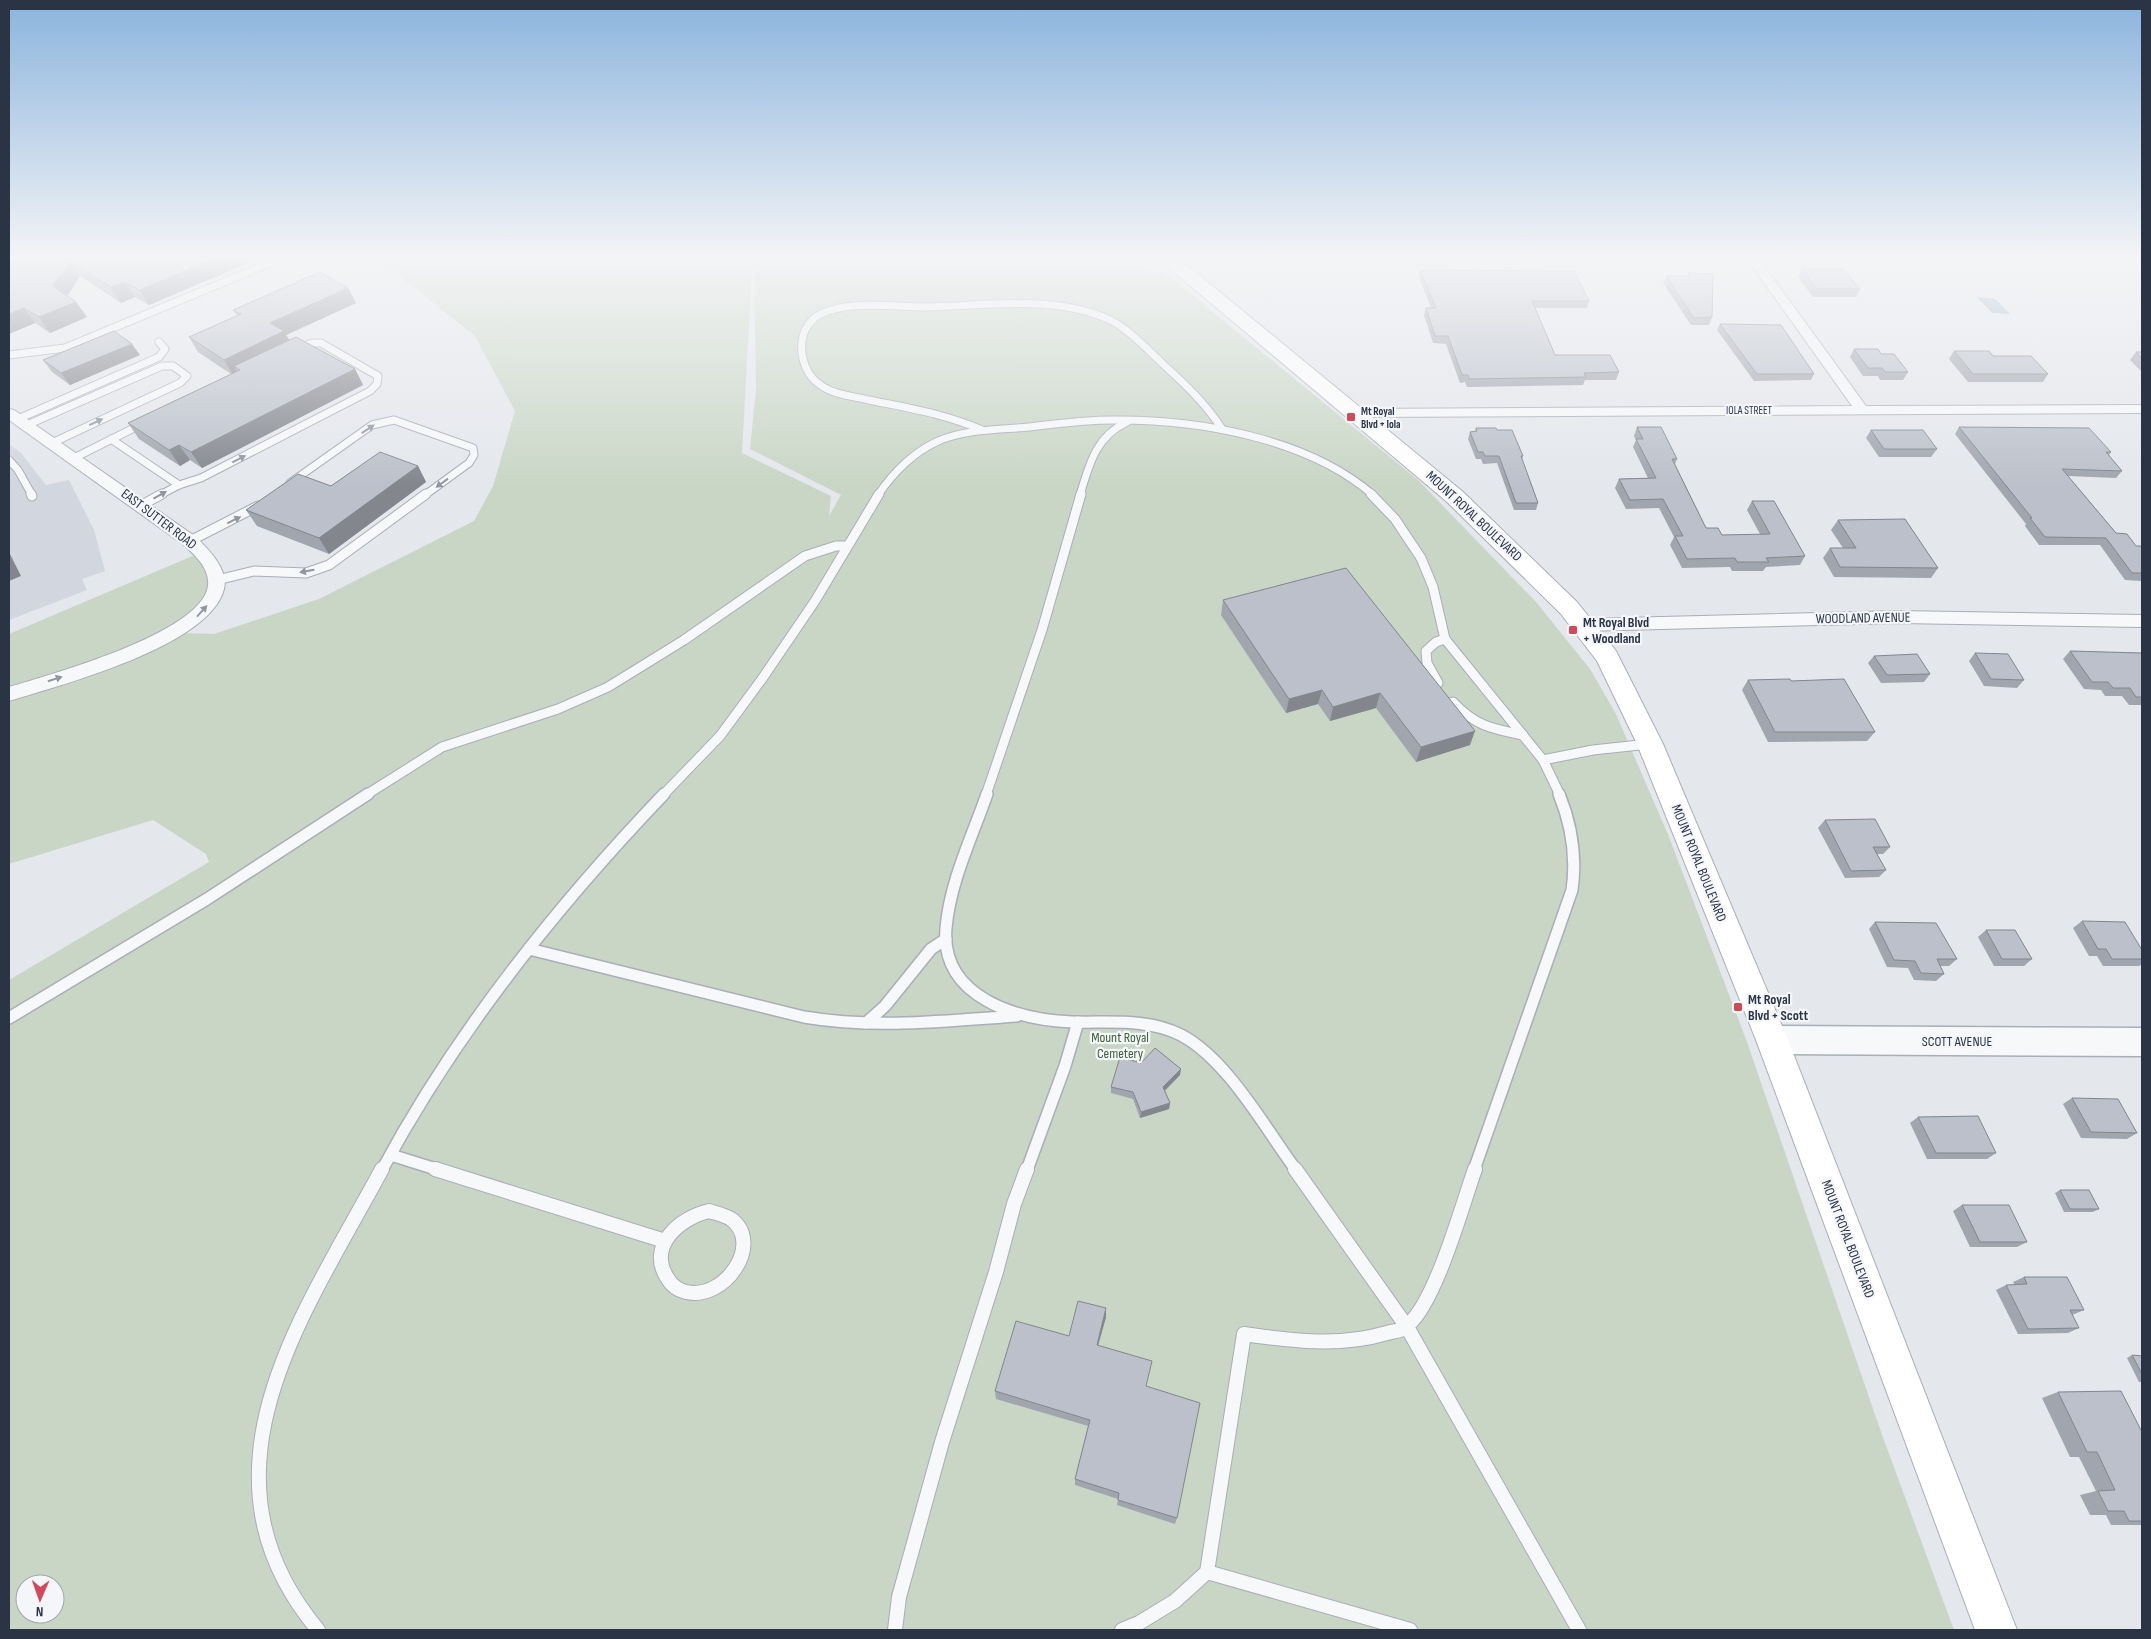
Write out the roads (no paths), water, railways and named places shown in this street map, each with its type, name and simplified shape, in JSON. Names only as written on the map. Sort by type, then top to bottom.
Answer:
[{"type":"main road","name":"MOUNT ROYAL BOULEVARD","points":[[1259,332],[1454,496],[1539,577],[1583,625],[1607,657],[1650,744],[1772,1040],[1996,1630]]},
{"type":"street","points":[[1806,332],[1861,409]]},
{"type":"street","name":"IOLA STREET","points":[[1356,413],[2142,409]]},
{"type":"street","name":"EAST SUTTER ROAD","points":[[18,419],[142,505],[190,541],[210,562],[217,580]]},
{"type":"street","points":[[9,694],[90,668],[134,651],[175,632],[207,607],[216,590],[217,580]]},
{"type":"street","name":"WOODLAND AVENUE","points":[[1583,625],[1899,617],[2142,621]]},
{"type":"street","name":"SCOTT AVENUE","points":[[1772,1040],[2142,1042]]},
{"type":"lane","points":[[9,356],[65,348],[104,332]]},
{"type":"lane","points":[[805,332],[802,344],[803,362],[808,372],[819,384],[843,394],[963,421],[982,430]]},
{"type":"lane","points":[[1128,332],[1205,404],[1222,429]]},
{"type":"lane","points":[[18,419],[159,357],[165,349],[159,342]]},
{"type":"lane","points":[[142,505],[179,485],[201,478],[370,391],[377,384],[378,376],[321,343],[312,344],[293,352]]},
{"type":"lane","points":[[18,419],[162,366],[174,366],[187,376],[180,382],[52,443]]},
{"type":"lane","points":[[74,458],[154,418]]},
{"type":"lane","points":[[217,580],[254,571],[306,573],[329,565],[469,464],[474,455],[473,448],[394,420],[384,421],[372,425],[284,488]]},
{"type":"lane","points":[[318,1630],[310,1622],[285,1581],[264,1534],[258,1496],[258,1465],[262,1430],[271,1390],[290,1343],[337,1251],[430,1088],[493,997],[579,888],[720,736],[828,579],[846,546],[889,481],[912,456],[944,439],[966,432],[1087,420],[1182,423],[1222,429],[1311,456],[1345,474],[1366,490],[1396,520],[1423,561],[1436,598],[1441,629],[1445,639],[1523,734],[1554,780],[1573,833],[1576,853],[1576,872],[1572,890],[1445,1254],[1425,1302],[1407,1327],[1381,1336],[1324,1342],[1286,1340],[1244,1334],[1207,1572],[1175,1601],[1139,1623],[1122,1630]]},
{"type":"lane","points":[[1023,1016],[995,1006],[969,988],[952,962],[946,939],[947,918],[959,874],[1036,650],[1093,453],[1097,445],[1108,434],[1121,424],[1131,421]]},
{"type":"lane","points":[[111,439],[179,485]]},
{"type":"lane","points":[[9,460],[18,470],[32,496]]},
{"type":"lane","points":[[190,541],[252,511],[268,499]]},
{"type":"lane","points":[[9,1018],[207,899],[442,747],[558,709],[608,687],[684,640],[805,556],[836,546],[846,546]]},
{"type":"lane","points":[[1438,683],[1426,664],[1425,656],[1430,646],[1445,639]]},
{"type":"lane","points":[[1453,702],[1474,723],[1484,727],[1523,734]]},
{"type":"lane","points":[[1542,760],[1593,750],[1650,744]]},
{"type":"lane","points":[[866,1023],[885,1006],[931,949],[946,939]]},
{"type":"lane","points":[[530,950],[804,1017],[833,1022],[944,1023],[1023,1016],[1078,1022],[1154,1026],[1173,1032],[1196,1044],[1209,1054],[1243,1093],[1407,1327],[1579,1630]]},
{"type":"lane","points":[[895,1630],[899,1598],[942,1442],[996,1272],[1014,1204],[1078,1022]]},
{"type":"lane","points":[[391,1155],[665,1241]]},
{"type":"lane","points":[[709,1211],[723,1213],[738,1225],[742,1235],[742,1256],[730,1277],[720,1286],[694,1294],[680,1290],[668,1282],[662,1269],[661,1257],[665,1241],[675,1226],[693,1215],[709,1211]]},
{"type":"lane","points":[[1207,1572],[1410,1630]]},
{"type":"place","name":"Mt Royal Blvd + Iola","points":[[1351,417]]},
{"type":"place","name":"Mt Royal Blvd + Woodland","points":[[1573,630]]},
{"type":"place","name":"Mt Royal Blvd + Scott","points":[[1738,1007]]},
{"type":"park label","name":"Mount Royal Cemetery","points":[[1120,1046]]}]
